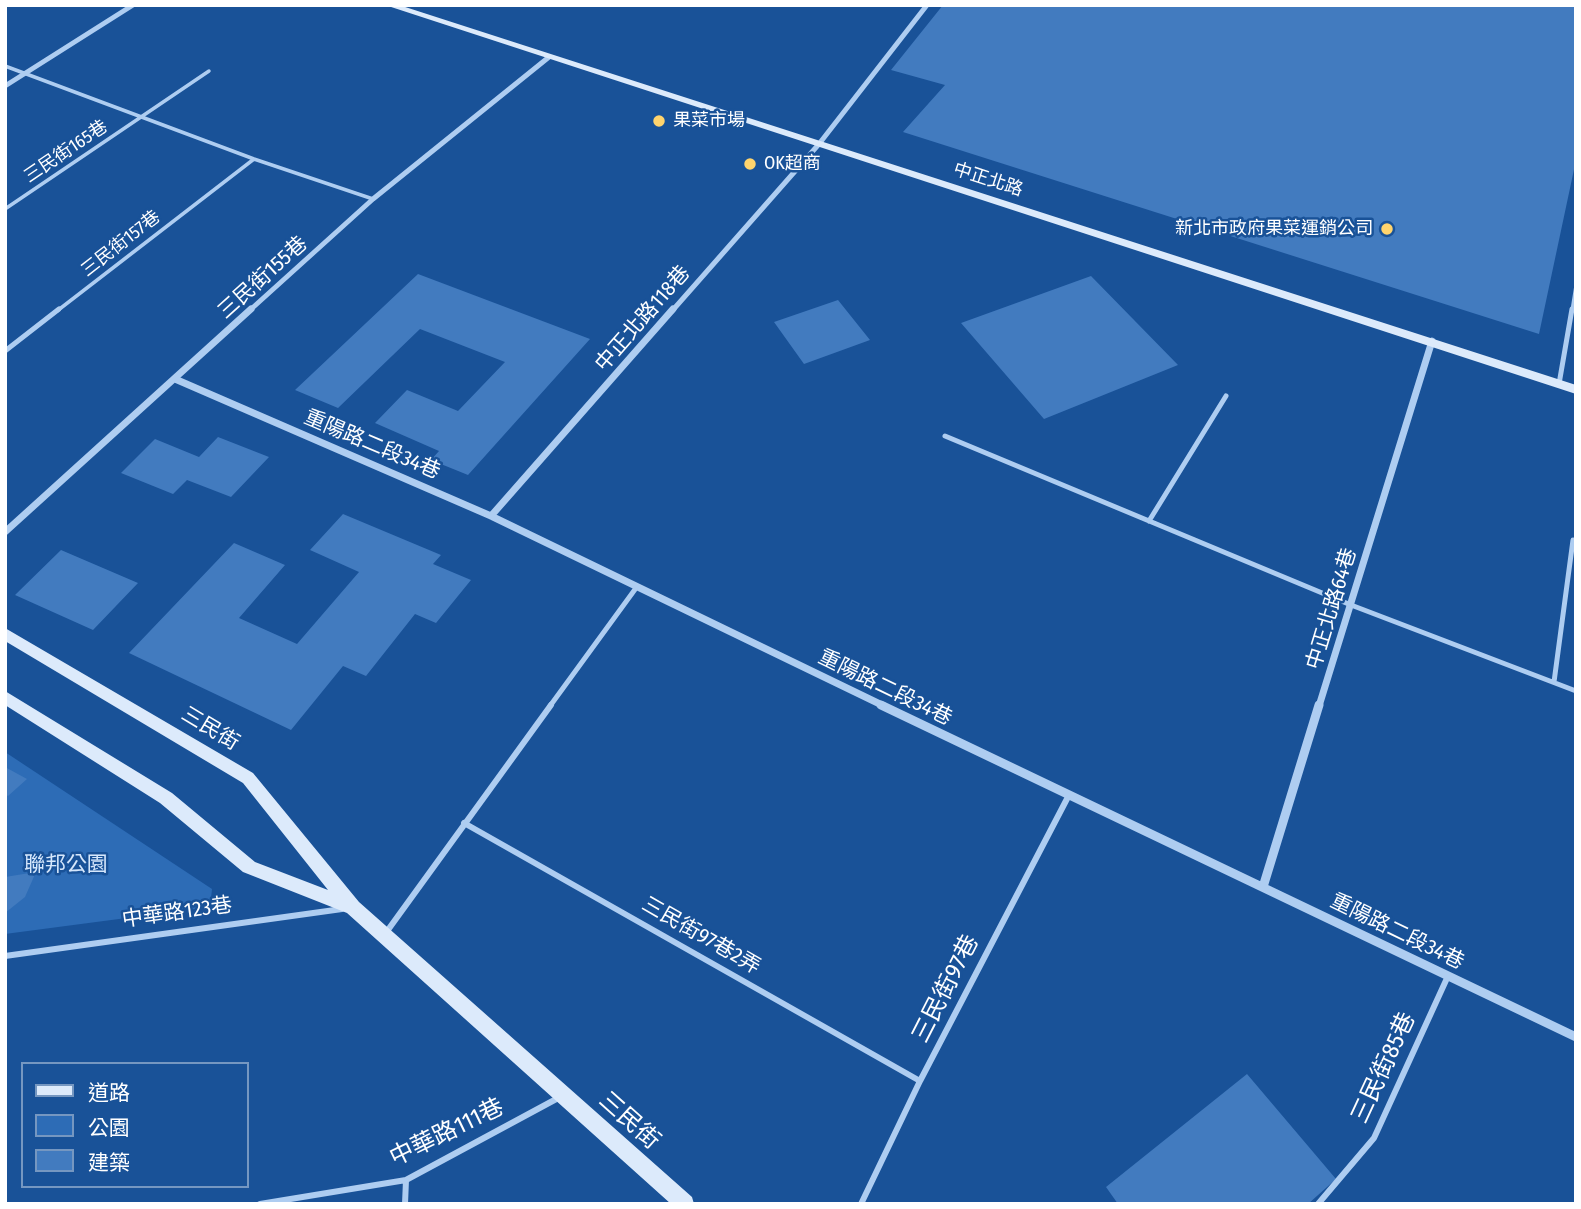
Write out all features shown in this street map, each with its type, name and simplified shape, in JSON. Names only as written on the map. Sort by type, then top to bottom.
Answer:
[{"type":"main road","name":"中正北路","points":[[389,5],[1432,341],[1576,390]]},
{"type":"main road","name":"三民街","points":[[5,634],[248,778],[353,908],[685,1204]]},
{"type":"main road","name":"三民街","points":[[5,697],[166,798],[249,867],[353,908]]},
{"type":"street","points":[[5,86],[133,5]]},
{"type":"street","name":"中正北路118巷","points":[[491,516],[819,144],[927,5]]},
{"type":"street","name":"三民街155巷","points":[[5,532],[373,200],[549,57]]},
{"type":"street","name":"中正北路64巷","points":[[1263,887],[1432,341]]},
{"type":"street","name":"重陽路二段34巷","points":[[175,379],[491,516],[636,588],[1576,1037]]},
{"type":"lane","points":[[5,66],[254,159],[373,200]]},
{"type":"lane","points":[[142,118],[209,71]]},
{"type":"lane","name":"三民街165巷","points":[[5,209],[142,118]]},
{"type":"lane","name":"三民街157巷","points":[[5,351],[254,159]]},
{"type":"lane","points":[[1559,384],[1576,286]]},
{"type":"lane","points":[[1149,521],[1226,396]]},
{"type":"lane","points":[[945,436],[1351,605],[1576,691]]},
{"type":"lane","points":[[1554,682],[1573,540]]},
{"type":"lane","points":[[384,935],[636,588]]},
{"type":"lane","name":"三民街97巷","points":[[861,1204],[920,1081],[1069,795]]},
{"type":"lane","name":"三民街97巷2弄","points":[[464,822],[920,1081]]},
{"type":"lane","name":"中華路123巷","points":[[5,956],[353,908]]},
{"type":"lane","name":"三民街85巷","points":[[1318,1204],[1374,1138],[1448,976]]},
{"type":"lane","name":"中華路111巷","points":[[260,1204],[406,1180],[563,1095]]},
{"type":"lane","points":[[405,1204],[406,1180]]},
{"type":"green space","name":"聯邦公園","points":[[5,752],[212,889],[210,907],[5,934]]},
{"type":"building","name":"新北市政府果菜運銷公司","points":[[943,5],[1576,5],[1576,160],[1539,334],[903,132],[945,85],[891,70]]},
{"type":"building","points":[[418,274],[590,339],[468,475],[431,460],[439,451],[375,423],[407,390],[458,411],[505,362],[420,329],[338,408],[295,390]]},
{"type":"building","points":[[1091,276],[1178,365],[1044,419],[961,323]]},
{"type":"building","points":[[838,300],[870,340],[804,364],[774,322]]},
{"type":"building","points":[[218,437],[269,457],[231,497],[187,480],[173,494],[121,473],[155,439],[199,457]]},
{"type":"building","points":[[343,514],[441,555],[433,564],[471,580],[436,623],[415,614],[366,676],[343,666],[291,730],[129,653],[234,543],[285,565],[239,618],[297,644],[359,572],[310,550]]},
{"type":"building","points":[[61,550],[138,583],[93,630],[15,595]]},
{"type":"building","points":[[5,767],[27,779],[8,796],[5,794]]},
{"type":"building","points":[[36,872],[25,897],[5,913],[5,877]]},
{"type":"building","points":[[1247,1074],[1336,1179],[1308,1204],[1118,1204],[1106,1187]]},
{"type":"place","name":"果菜市場","points":[[659,121]]},
{"type":"place","name":"OK超商","points":[[750,164]]},
{"type":"place","name":"新北市政府果菜運銷公司","points":[[1387,229]]}]
